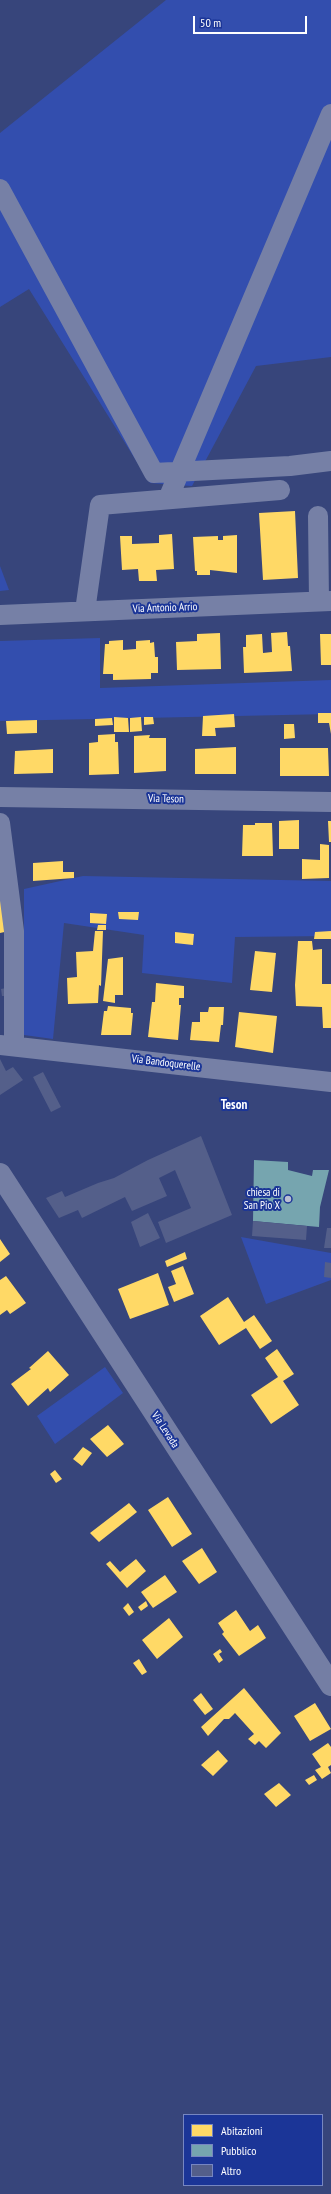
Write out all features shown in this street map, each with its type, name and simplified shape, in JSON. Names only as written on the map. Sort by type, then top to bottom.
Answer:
[{"type":"main road","name":"Via Levada","points":[[0,1174],[331,1685]]},
{"type":"street","points":[[168,499],[178,472],[331,114]]},
{"type":"street","points":[[0,189],[154,473],[290,466],[331,461]]},
{"type":"street","points":[[84,612],[100,505],[280,490]]},
{"type":"street","points":[[318,516],[325,601]]},
{"type":"street","name":"Via Antonio Arrio","points":[[0,615],[325,601]]},
{"type":"street","name":"Via Teson","points":[[0,797],[331,802]]},
{"type":"street","points":[[0,823],[14,931],[7,1045]]},
{"type":"street","name":"Via Bandoquerelle","points":[[7,1045],[331,1082]]},
{"type":"shaded area","points":[[166,0],[331,0],[331,357],[256,366],[192,486],[150,483],[29,289],[0,307],[0,133]]},
{"type":"shaded area","points":[[0,566],[9,590],[0,591]]},
{"type":"shaded area","points":[[100,638],[100,688],[331,680],[331,714],[0,721],[0,641]]},
{"type":"shaded area","points":[[83,876],[331,881],[331,936],[235,937],[232,983],[142,973],[144,935],[64,923],[53,1039],[24,1035],[24,889]]},
{"type":"shaded area","points":[[241,1237],[331,1253],[331,1280],[266,1304]]},
{"type":"shaded area","points":[[105,1367],[123,1393],[55,1444],[37,1416]]},
{"type":"building: Abitazioni","points":[[295,511],[298,578],[263,580],[259,513]]},
{"type":"building: Abitazioni","points":[[172,534],[174,569],[156,570],[157,581],[139,581],[138,569],[122,570],[120,536],[132,536],[132,544],[159,543],[159,535]]},
{"type":"building: Abitazioni","points":[[237,535],[237,573],[210,570],[210,575],[197,575],[197,571],[195,571],[193,537],[218,536],[218,540],[223,540],[223,536]]},
{"type":"building: Abitazioni","points":[[287,632],[292,671],[244,673],[243,647],[246,647],[246,635],[262,634],[263,653],[272,652],[271,633]]},
{"type":"building: Abitazioni","points":[[220,633],[221,669],[177,670],[176,642],[197,641],[197,634]]},
{"type":"building: Abitazioni","points":[[320,634],[331,634],[331,665],[321,665]]},
{"type":"building: Abitazioni","points":[[123,640],[123,650],[136,649],[136,641],[150,640],[150,643],[154,642],[155,657],[158,657],[158,673],[151,673],[151,679],[113,680],[113,674],[103,674],[105,644],[109,644],[109,641]]},
{"type":"building: Abitazioni","points":[[318,713],[331,713],[331,734],[329,723],[318,723]]},
{"type":"building: Abitazioni","points":[[234,714],[235,727],[215,728],[216,736],[202,736],[203,716]]},
{"type":"building: Abitazioni","points":[[114,717],[128,718],[129,732],[114,732]]},
{"type":"building: Abitazioni","points":[[141,717],[142,731],[130,732],[130,718]]},
{"type":"building: Abitazioni","points":[[144,717],[153,717],[154,724],[144,725]]},
{"type":"building: Abitazioni","points":[[112,718],[113,725],[95,726],[95,719]]},
{"type":"building: Abitazioni","points":[[37,720],[37,733],[7,734],[6,721]]},
{"type":"building: Abitazioni","points":[[284,724],[294,724],[295,738],[284,739]]},
{"type":"building: Abitazioni","points":[[115,734],[115,742],[118,742],[119,774],[89,775],[89,743],[98,742],[98,735]]},
{"type":"building: Abitazioni","points":[[150,735],[149,738],[166,738],[166,771],[134,773],[134,736]]},
{"type":"building: Abitazioni","points":[[236,747],[236,774],[195,774],[195,749]]},
{"type":"building: Abitazioni","points":[[280,748],[328,748],[329,776],[280,776]]},
{"type":"building: Abitazioni","points":[[53,749],[53,773],[14,774],[15,751]]},
{"type":"building: Abitazioni","points":[[299,820],[299,849],[279,849],[279,821]]},
{"type":"building: Abitazioni","points":[[328,821],[331,821],[331,842],[329,842]]},
{"type":"building: Abitazioni","points":[[255,823],[272,823],[273,856],[242,856],[243,825],[255,825]]},
{"type":"building: Abitazioni","points":[[320,844],[329,845],[329,878],[302,879],[302,859],[320,860]]},
{"type":"building: Abitazioni","points":[[63,861],[63,872],[74,872],[74,878],[33,881],[33,863]]},
{"type":"building: Abitazioni","points":[[0,884],[9,931],[0,933]]},
{"type":"building: Abitazioni","points":[[118,912],[139,912],[138,920],[119,919]]},
{"type":"building: Abitazioni","points":[[90,913],[107,914],[106,924],[90,923]]},
{"type":"building: Abitazioni","points":[[98,925],[106,925],[106,930],[97,930]]},
{"type":"building: Abitazioni","points":[[95,931],[103,931],[101,986],[99,985],[98,1003],[68,1004],[67,978],[77,977],[76,952],[93,951]]},
{"type":"building: Abitazioni","points":[[331,931],[331,939],[314,939],[315,932]]},
{"type":"building: Abitazioni","points":[[175,932],[194,934],[193,945],[175,943]]},
{"type":"building: Abitazioni","points":[[298,941],[312,941],[313,950],[322,949],[322,984],[331,984],[331,1028],[323,1028],[322,1007],[296,1006],[295,985]]},
{"type":"building: Abitazioni","points":[[255,951],[276,953],[272,992],[250,990]]},
{"type":"building: Abitazioni","points":[[123,957],[123,995],[115,995],[115,1003],[103,1001],[108,959]]},
{"type":"building: Abitazioni","points":[[156,983],[184,986],[184,998],[179,998],[179,1005],[181,1005],[178,1040],[148,1037],[152,1002],[155,1002]]},
{"type":"building: Abitazioni","points":[[108,1006],[131,1008],[131,1013],[133,1013],[131,1035],[101,1035],[104,1011],[107,1011]]},
{"type":"building: Abitazioni","points":[[209,1007],[224,1007],[223,1025],[221,1025],[219,1042],[190,1040],[192,1022],[200,1022],[200,1012],[208,1012]]},
{"type":"building: Abitazioni","points":[[239,1012],[277,1016],[273,1053],[235,1047]]},
{"type":"building: Abitazioni","points":[[0,1239],[10,1254],[0,1262]]},
{"type":"building: Abitazioni","points":[[185,1252],[187,1259],[167,1267],[165,1261]]},
{"type":"building: Abitazioni","points":[[183,1266],[194,1294],[174,1302],[168,1287],[176,1284],[171,1271]]},
{"type":"building: Abitazioni","points":[[158,1273],[169,1305],[130,1319],[118,1289]]},
{"type":"building: Abitazioni","points":[[6,1276],[26,1303],[10,1314],[7,1310],[0,1315],[0,1280]]},
{"type":"building: Abitazioni","points":[[228,1297],[244,1322],[254,1315],[272,1341],[260,1349],[246,1328],[219,1345],[200,1316]]},
{"type":"building: Abitazioni","points":[[277,1349],[294,1374],[283,1381],[299,1405],[271,1424],[251,1395],[278,1377],[265,1358]]},
{"type":"building: Abitazioni","points":[[48,1351],[69,1375],[50,1392],[48,1388],[28,1406],[11,1384],[31,1369],[29,1368]]},
{"type":"building: Abitazioni","points":[[108,1425],[124,1444],[107,1457],[90,1439]]},
{"type":"building: Abitazioni","points":[[83,1447],[92,1453],[82,1466],[73,1459]]},
{"type":"building: Abitazioni","points":[[55,1470],[62,1479],[56,1483],[50,1474]]},
{"type":"building: Abitazioni","points":[[168,1497],[192,1534],[172,1547],[148,1510]]},
{"type":"building: Abitazioni","points":[[129,1503],[137,1512],[99,1542],[90,1533]]},
{"type":"building: Abitazioni","points":[[202,1548],[217,1572],[199,1584],[182,1561]]},
{"type":"building: Abitazioni","points":[[136,1559],[146,1571],[127,1588],[106,1564],[110,1561],[120,1572]]},
{"type":"building: Abitazioni","points":[[165,1575],[177,1592],[153,1608],[141,1592]]},
{"type":"building: Abitazioni","points":[[146,1601],[148,1606],[141,1611],[138,1607]]},
{"type":"building: Abitazioni","points":[[128,1603],[134,1612],[129,1616],[123,1608]]},
{"type":"building: Abitazioni","points":[[236,1610],[250,1631],[258,1625],[266,1638],[239,1656],[222,1634],[224,1632],[218,1623]]},
{"type":"building: Abitazioni","points":[[169,1618],[183,1637],[157,1659],[142,1640]]},
{"type":"building: Abitazioni","points":[[220,1649],[222,1652],[219,1654],[223,1660],[219,1663],[213,1654]]},
{"type":"building: Abitazioni","points":[[139,1659],[147,1672],[142,1675],[133,1663]]},
{"type":"building: Abitazioni","points":[[244,1688],[281,1733],[266,1748],[259,1741],[255,1745],[248,1739],[254,1734],[235,1713],[229,1719],[224,1719],[208,1736],[201,1727]]},
{"type":"building: Abitazioni","points":[[201,1693],[213,1709],[205,1715],[193,1700]]},
{"type":"building: Abitazioni","points":[[315,1703],[331,1729],[310,1741],[294,1716]]},
{"type":"building: Abitazioni","points":[[328,1743],[331,1747],[331,1765],[328,1767],[331,1773],[322,1779],[315,1770],[321,1767],[312,1754]]},
{"type":"building: Abitazioni","points":[[218,1750],[228,1761],[213,1776],[201,1765]]},
{"type":"building: Abitazioni","points":[[314,1775],[317,1780],[309,1785],[305,1780]]},
{"type":"building: Abitazioni","points":[[279,1783],[291,1795],[276,1807],[264,1794]]},
{"type":"building: Pubblico","name":"chiesa di San Pio X","points":[[254,1160],[288,1162],[288,1170],[312,1176],[313,1170],[329,1170],[320,1207],[319,1227],[253,1221]]},
{"type":"building: Altro","points":[[6,988],[6,996],[2,996],[1,989]]},
{"type":"building: Altro","points":[[0,1059],[6,1071],[13,1067],[23,1080],[0,1095]]},
{"type":"building: Altro","points":[[43,1072],[61,1107],[51,1112],[33,1077]]},
{"type":"building: Altro","points":[[201,1136],[232,1215],[166,1243],[158,1222],[191,1208],[175,1170],[159,1178],[167,1196],[132,1211],[125,1197],[82,1218],[78,1210],[59,1218],[46,1198],[62,1191],[65,1197],[114,1178],[148,1160]]},
{"type":"building: Altro","points":[[148,1213],[160,1238],[140,1247],[131,1222]]},
{"type":"building: Altro","points":[[253,1221],[307,1226],[306,1240],[252,1236]]},
{"type":"building: Altro","points":[[327,1228],[331,1228],[331,1248],[324,1248]]},
{"type":"building: Altro","points":[[325,1262],[331,1263],[331,1278],[324,1277]]},
{"type":"place","name":"chiesa di San Pio X","points":[[288,1199]]},
{"type":"district","name":"Teson","points":[[234,1105]]}]
